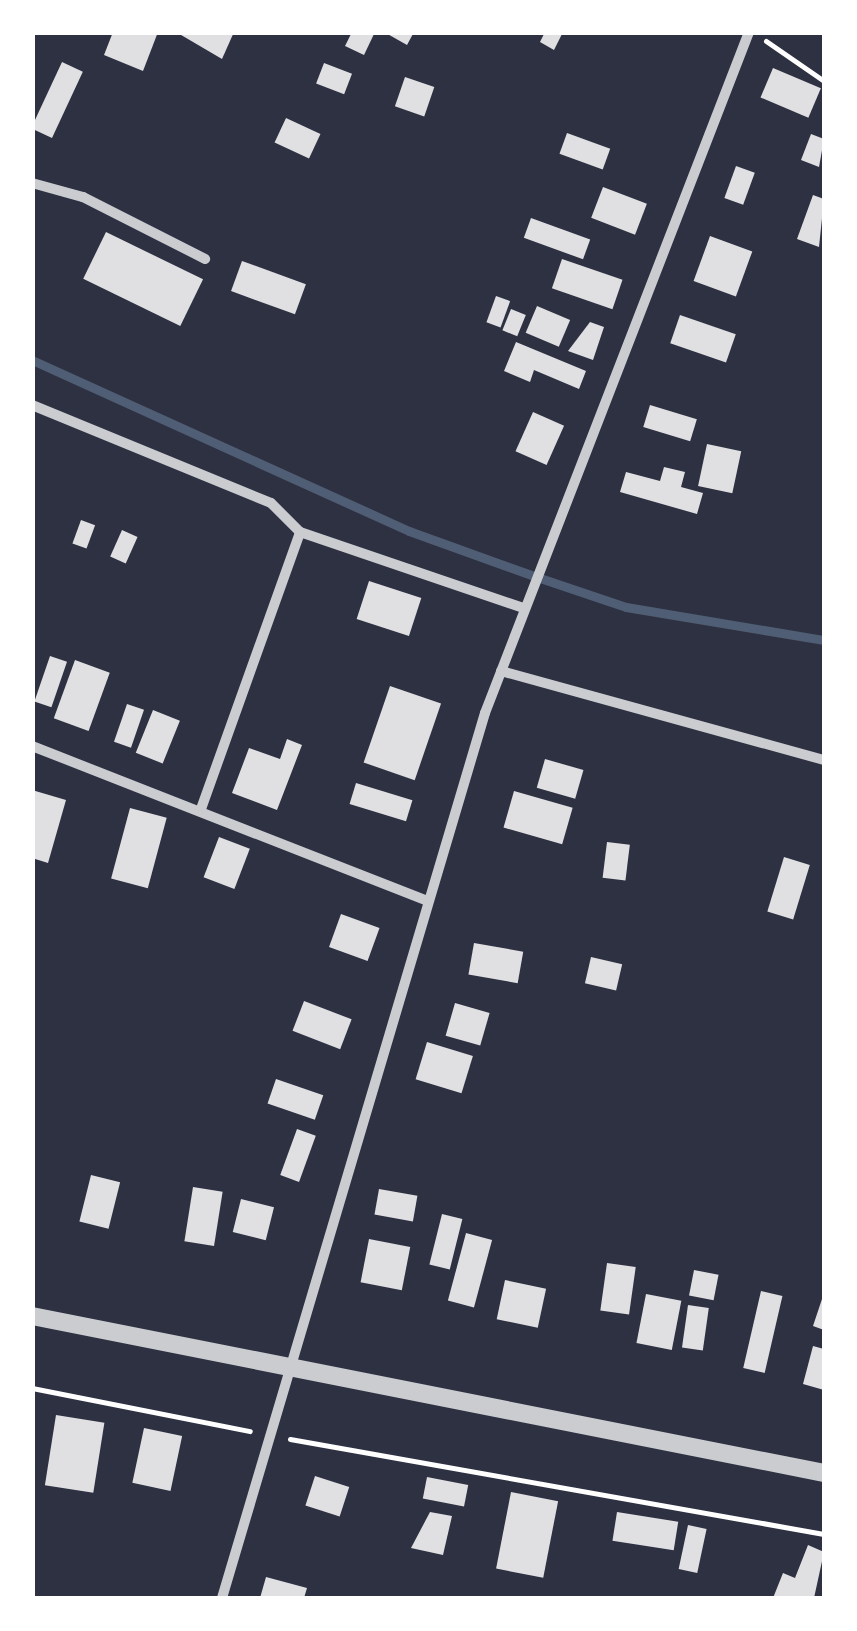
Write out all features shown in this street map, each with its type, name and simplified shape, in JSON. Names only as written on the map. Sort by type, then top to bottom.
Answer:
[{"type":"street","points":[[222,1598],[427,901],[501,671],[555,518],[753,32]]},
{"type":"street","points":[[32,183],[83,197],[205,258]]},
{"type":"street","points":[[32,405],[271,503],[300,532],[523,608]]},
{"type":"street","points":[[201,809],[300,532]]},
{"type":"street","points":[[501,671],[824,760]]},
{"type":"street","points":[[32,746],[201,809],[427,901]]},
{"type":"street","points":[[32,1316],[824,1472]]},
{"type":"path","points":[[753,32],[824,81]]},
{"type":"path","points":[[32,1388],[270,1435],[824,1534]]},
{"type":"building","points":[[113,32],[158,32],[143,71],[104,55]]},
{"type":"building","points":[[176,32],[234,32],[222,59]]},
{"type":"building","points":[[352,32],[374,34],[364,55],[345,46]]},
{"type":"building","points":[[384,32],[414,32],[407,45]]},
{"type":"building","points":[[545,32],[563,32],[554,50],[540,42]]},
{"type":"building","points":[[62,62],[83,72],[52,138],[32,126]]},
{"type":"building","points":[[324,63],[352,74],[344,94],[316,84]]},
{"type":"building","points":[[773,68],[821,88],[808,118],[760,97]]},
{"type":"building","points":[[405,77],[434,87],[424,116],[395,106]]},
{"type":"building","points":[[286,118],[320,134],[309,159],[275,142]]},
{"type":"building","points":[[567,133],[610,149],[603,169],[559,154]]},
{"type":"building","points":[[811,134],[824,139],[819,167],[801,160]]},
{"type":"building","points":[[736,166],[755,173],[743,205],[724,198]]},
{"type":"building","points":[[603,187],[647,204],[635,235],[591,218]]},
{"type":"building","points":[[813,195],[824,199],[819,247],[797,239]]},
{"type":"building","points":[[531,218],[590,240],[583,259],[524,238]]},
{"type":"building","points":[[106,232],[203,279],[180,326],[83,279]]},
{"type":"building","points":[[710,236],[752,251],[736,296],[694,281]]},
{"type":"building","points":[[562,259],[623,280],[612,309],[552,288]]},
{"type":"building","points":[[242,261],[306,284],[295,314],[231,291]]},
{"type":"building","points":[[496,296],[510,301],[501,327],[486,322]]},
{"type":"building","points":[[537,306],[570,320],[559,347],[526,333]]},
{"type":"building","points":[[511,309],[526,315],[517,336],[502,330]]},
{"type":"building","points":[[680,315],[736,334],[726,363],[670,343]]},
{"type":"building","points":[[590,322],[604,327],[593,360],[568,351]]},
{"type":"building","points":[[516,342],[586,371],[579,389],[534,370],[530,382],[504,371]]},
{"type":"building","points":[[650,405],[697,419],[690,441],[643,427]]},
{"type":"building","points":[[533,412],[564,426],[547,465],[516,451]]},
{"type":"building","points":[[707,444],[741,451],[732,493],[698,486]]},
{"type":"building","points":[[664,467],[685,472],[681,487],[703,493],[697,514],[620,492],[626,472],[660,481]]},
{"type":"building","points":[[81,520],[95,525],[87,549],[72,543]]},
{"type":"building","points":[[122,530],[138,537],[126,563],[110,556]]},
{"type":"building","points":[[369,581],[421,598],[409,636],[357,619]]},
{"type":"building","points":[[50,656],[67,662],[51,707],[34,701]]},
{"type":"building","points":[[75,660],[110,673],[89,731],[54,718]]},
{"type":"building","points":[[390,686],[441,704],[415,780],[364,763]]},
{"type":"building","points":[[127,704],[144,710],[131,748],[114,742]]},
{"type":"building","points":[[153,710],[180,721],[163,764],[136,753]]},
{"type":"building","points":[[287,739],[302,745],[277,810],[232,793],[249,748],[280,759]]},
{"type":"building","points":[[545,759],[583,770],[575,799],[537,788]]},
{"type":"building","points":[[356,783],[412,800],[406,821],[350,804]]},
{"type":"building","points":[[32,790],[66,800],[48,863],[32,858]]},
{"type":"building","points":[[514,791],[573,808],[562,844],[504,828]]},
{"type":"building","points":[[130,808],[167,818],[148,888],[111,879]]},
{"type":"building","points":[[219,837],[250,849],[234,889],[204,877]]},
{"type":"building","points":[[607,842],[630,845],[625,881],[603,878]]},
{"type":"building","points":[[784,857],[810,865],[793,919],[767,912]]},
{"type":"building","points":[[341,914],[380,928],[368,961],[329,947]]},
{"type":"building","points":[[474,943],[523,952],[518,983],[468,975]]},
{"type":"building","points":[[591,957],[622,964],[616,991],[585,983]]},
{"type":"building","points":[[304,1001],[352,1019],[340,1049],[293,1031]]},
{"type":"building","points":[[455,1003],[490,1013],[480,1046],[446,1036]]},
{"type":"building","points":[[427,1042],[473,1056],[462,1093],[416,1079]]},
{"type":"building","points":[[276,1079],[323,1095],[315,1120],[268,1104]]},
{"type":"building","points":[[297,1129],[316,1136],[299,1182],[280,1175]]},
{"type":"building","points":[[91,1175],[120,1182],[108,1229],[79,1222]]},
{"type":"building","points":[[193,1187],[223,1192],[214,1246],[184,1241]]},
{"type":"building","points":[[379,1189],[417,1196],[413,1221],[374,1215]]},
{"type":"building","points":[[241,1199],[274,1207],[266,1240],[233,1232]]},
{"type":"building","points":[[442,1214],[462,1219],[450,1270],[429,1264]]},
{"type":"building","points":[[466,1233],[492,1240],[474,1308],[448,1301]]},
{"type":"building","points":[[369,1239],[410,1247],[402,1290],[361,1282]]},
{"type":"building","points":[[607,1263],[636,1267],[629,1315],[600,1311]]},
{"type":"building","points":[[694,1270],[719,1275],[714,1300],[689,1296]]},
{"type":"building","points":[[505,1280],[546,1289],[538,1328],[497,1319]]},
{"type":"building","points":[[761,1291],[782,1296],[765,1373],[743,1368]]},
{"type":"building","points":[[824,1293],[824,1330],[813,1326]]},
{"type":"building","points":[[646,1294],[681,1301],[672,1350],[636,1343]]},
{"type":"building","points":[[688,1305],[709,1308],[703,1351],[682,1348]]},
{"type":"building","points":[[813,1346],[824,1349],[824,1390],[803,1384]]},
{"type":"building","points":[[56,1415],[104,1423],[93,1493],[45,1485]]},
{"type":"building","points":[[144,1428],[182,1436],[171,1491],[132,1483]]},
{"type":"building","points":[[315,1476],[349,1487],[340,1517],[305,1505]]},
{"type":"building","points":[[427,1477],[468,1485],[464,1507],[423,1499]]},
{"type":"building","points":[[511,1492],[558,1501],[543,1578],[496,1569]]},
{"type":"building","points":[[430,1512],[452,1516],[443,1555],[411,1548]]},
{"type":"building","points":[[617,1512],[678,1522],[674,1550],[612,1541]]},
{"type":"building","points":[[688,1525],[707,1529],[697,1573],[679,1569]]},
{"type":"building","points":[[808,1545],[824,1552],[814,1598],[773,1598],[783,1573],[795,1578]]},
{"type":"building","points":[[266,1577],[307,1588],[304,1598],[260,1598]]},
{"type":"waterway","points":[[32,360],[409,531],[534,576],[626,607],[824,640]]}]
